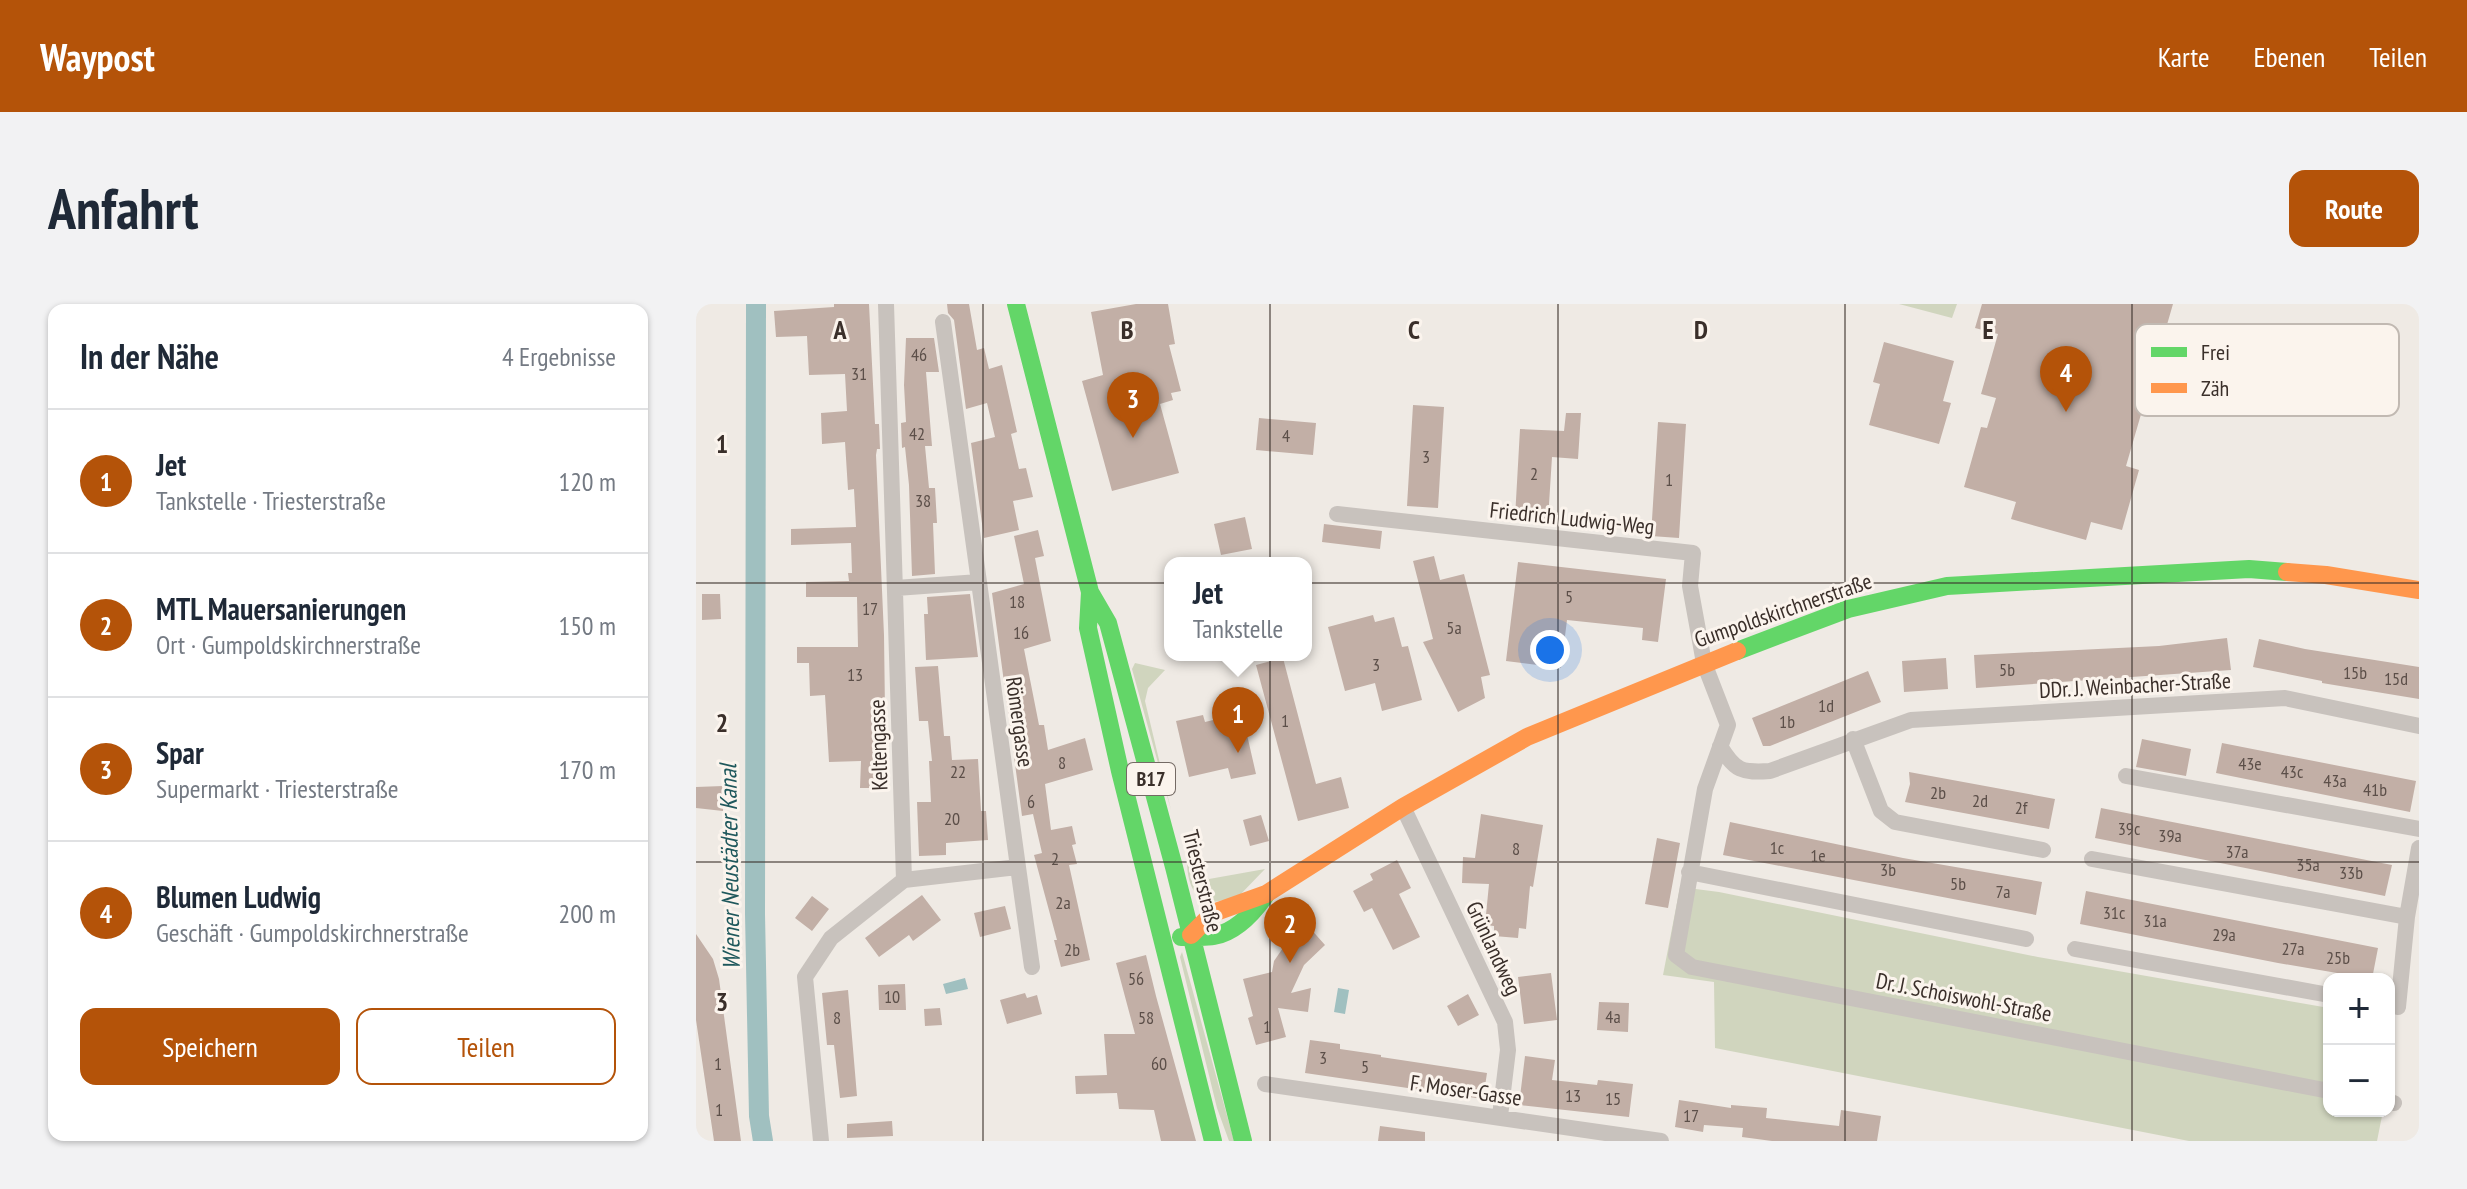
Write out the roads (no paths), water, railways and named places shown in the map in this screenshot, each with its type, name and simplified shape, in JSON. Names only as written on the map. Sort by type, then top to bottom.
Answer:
[{"type":"main road","name":"Triesterstraße","points":[[1016,304],[1090,592],[1108,623],[1243,1141]]},
{"type":"main road","name":"Gumpoldskirchnerstraße","points":[[1163,942],[1191,935],[1213,936],[1239,924],[1255,911],[1266,894],[1403,807],[1527,737],[1704,663],[1848,609],[1947,586],[2249,569],[2326,575],[2419,590]]},
{"type":"main road","name":"Triesterstraße","points":[[1090,592],[1088,628],[1139,851],[1213,1141]]},
{"type":"street","name":"Keltengasse","points":[[886,304],[904,880]]},
{"type":"street","name":"Römergasse","points":[[943,322],[1032,967]]},
{"type":"street","name":"Friedrich Ludwig-Weg","points":[[1337,514],[1693,553],[1690,586],[1704,663]]},
{"type":"street","points":[[896,588],[979,582]]},
{"type":"street","name":"Dr. J. Schoiswohl-Straße","points":[[1704,663],[1728,725],[1705,789],[1676,955],[1692,967],[2323,1090]]},
{"type":"street","name":"DDr. J. Weinbacher-Straße","points":[[1720,746],[1737,768],[1752,773],[1770,771],[1911,720],[2285,698],[2419,726]]},
{"type":"street","points":[[1853,739],[1881,811],[1895,822],[2043,850]]},
{"type":"street","points":[[2126,776],[2419,829]]},
{"type":"street","name":"Grünlandweg","points":[[1403,807],[1505,1022],[1508,1050],[1500,1116]]},
{"type":"street","points":[[2395,1006],[2398,1007],[2407,917],[2419,848]]},
{"type":"street","points":[[2092,859],[2407,917]]},
{"type":"street","points":[[821,1141],[805,977],[831,938],[904,880],[1018,867]]},
{"type":"street","points":[[1689,872],[2026,939]]},
{"type":"street","points":[[2075,949],[2323,994]]},
{"type":"street","name":"F. Moser-Gasse","points":[[1265,1084],[1661,1141]]},
{"type":"water","points":[[965,978],[968,989],[946,994],[943,984]]},
{"type":"water","points":[[1338,988],[1349,990],[1345,1014],[1334,1012]]},
{"type":"waterway","name":"Wiener Neustädter Kanal","points":[[756,304],[755,914],[759,1116],[763,1141]]},
{"type":"place","name":"Blumen Ludwig","points":[[2066,412]]},
{"type":"place","name":"Spar","points":[[1133,438]]},
{"type":"place","name":"Jet","points":[[1238,753]]},
{"type":"place","name":"MTL Mauersanierungen","points":[[1290,963]]}]
